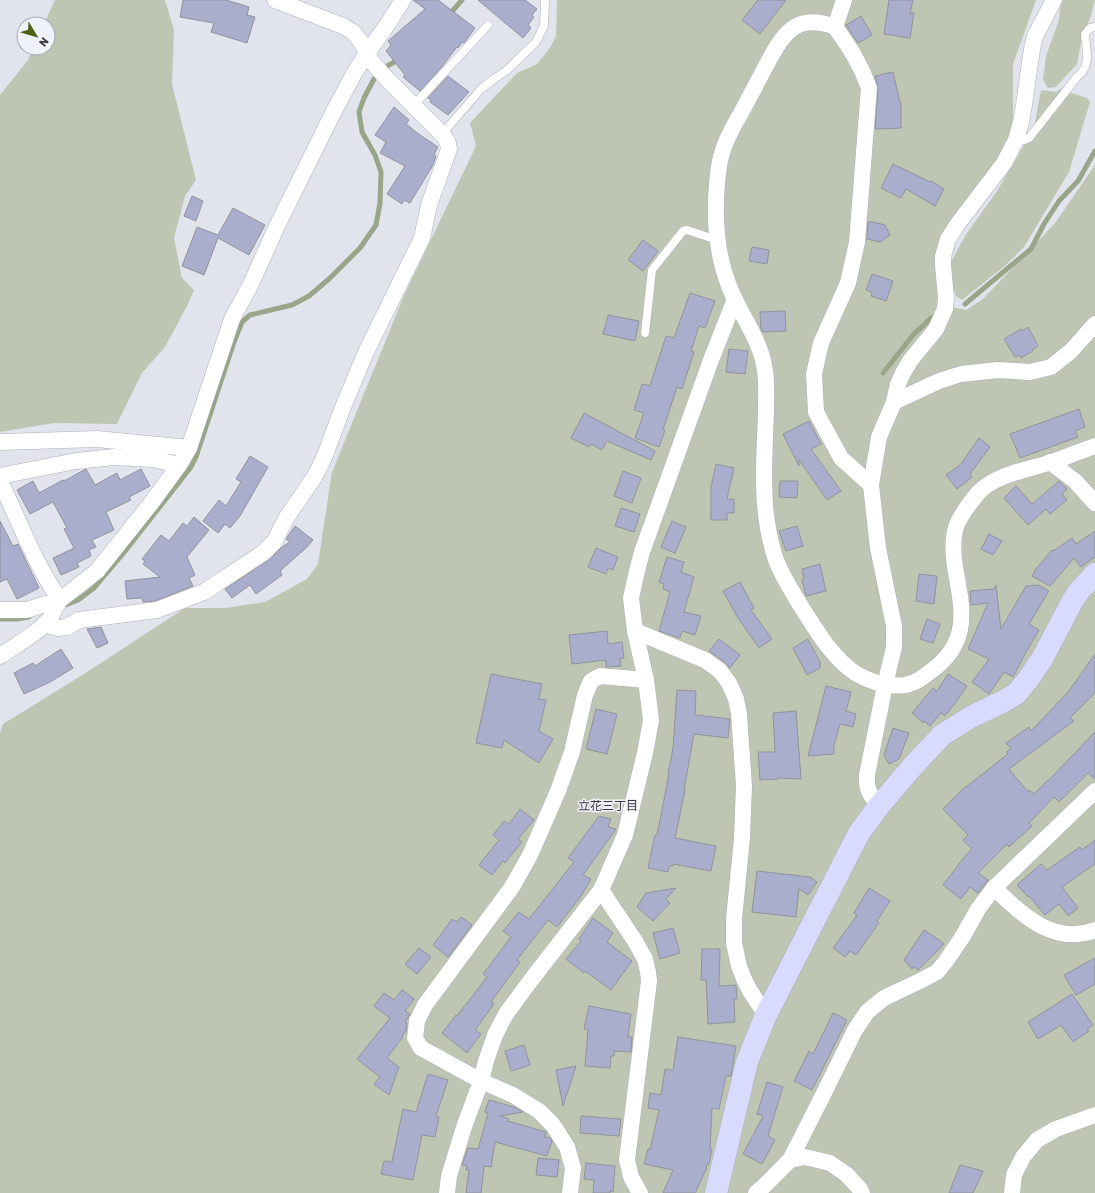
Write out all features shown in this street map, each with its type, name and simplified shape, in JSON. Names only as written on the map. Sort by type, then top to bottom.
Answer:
[{"type":"street","points":[[44,624],[58,628],[67,628],[79,620],[157,610],[204,592],[264,552],[275,541],[287,517],[315,476],[324,458],[366,352],[422,238],[429,205],[449,149],[448,143],[442,134],[387,79],[370,58],[361,42],[353,32],[343,26],[275,0]]},
{"type":"street","points":[[0,656],[39,629],[52,616],[59,602],[97,571],[152,502],[179,465],[188,448],[232,319],[252,284],[276,228],[355,72],[370,58],[385,28],[404,0]]},
{"type":"street","points":[[835,28],[844,0]]},
{"type":"street","points":[[879,806],[867,789],[866,785],[885,685],[894,647],[894,626],[878,548],[871,485],[879,437],[894,402],[902,373],[936,329],[945,309],[946,298],[943,256],[948,239],[1004,163],[1016,140],[1021,122],[1035,36],[1054,0]]},
{"type":"street","points":[[871,485],[841,458],[816,412],[814,374],[821,343],[848,283],[857,242],[868,88],[862,70],[854,54],[835,28],[822,23],[803,23],[794,26],[773,52],[728,137],[722,152],[718,171],[715,213],[717,240],[728,283],[749,324],[763,358],[767,388],[765,498],[768,530],[776,561],[793,594],[817,632],[840,660],[855,673],[871,680],[885,685],[906,685],[916,682],[925,676],[945,660],[952,650],[959,634],[962,622],[954,559],[954,539],[956,527],[960,517],[988,484],[1095,446]]},
{"type":"street","points":[[447,1193],[449,1176],[495,1035],[506,1014],[601,890],[625,835],[645,753],[651,720],[646,680],[635,631],[631,598],[640,558],[711,360],[735,299]]},
{"type":"street","points":[[894,402],[939,381],[961,374],[998,370],[1030,372],[1051,367],[1071,351],[1095,324]]},
{"type":"street","points":[[0,442],[97,439],[188,448]]},
{"type":"street","points":[[59,602],[49,585],[0,481],[1,477],[76,461],[114,457],[153,460],[179,465]]},
{"type":"street","points":[[1050,462],[1075,482],[1095,503]]},
{"type":"street","points":[[716,1193],[747,1062],[766,1015],[860,832],[879,806],[942,735],[971,717],[1016,694],[1042,659],[1073,600],[1095,574]]},
{"type":"street","points":[[0,610],[27,610],[45,604],[59,602]]},
{"type":"street","points":[[635,631],[706,660],[720,671],[729,683],[736,699],[739,714],[744,786],[742,838],[734,919],[734,943],[739,966],[744,979],[766,1015]]},
{"type":"street","points":[[570,1193],[573,1168],[567,1147],[553,1125],[539,1111],[520,1099],[481,1081],[421,1048],[415,1038],[417,1021],[425,1005],[512,886],[530,855],[558,791],[572,752],[585,695],[591,681],[600,676],[646,680]]},
{"type":"street","points":[[756,1193],[790,1160],[854,1030],[867,1012],[884,998],[938,972],[963,936],[978,909],[994,888],[1095,791]]},
{"type":"street","points":[[994,888],[1020,913],[1039,925],[1057,932],[1072,934],[1095,930]]},
{"type":"street","points":[[601,890],[635,941],[645,959],[648,972],[648,989],[627,1160],[631,1177],[640,1193]]},
{"type":"street","points":[[1012,1193],[1014,1175],[1023,1157],[1037,1140],[1056,1129],[1095,1115]]},
{"type":"street","points":[[790,1160],[805,1157],[830,1163],[846,1174],[862,1193]]},
{"type":"lane","points":[[442,134],[482,89],[506,71],[536,42],[544,26],[545,0]]},
{"type":"lane","points":[[413,106],[488,25]]},
{"type":"lane","points":[[1016,140],[1025,140],[1029,138],[1077,76],[1082,72],[1087,63],[1085,34],[1090,28],[1095,27]]},
{"type":"lane","points":[[645,333],[652,270],[683,231],[686,230],[717,240]]},
{"type":"green space","points":[[55,0],[165,0],[174,30],[172,84],[196,180],[185,196],[174,238],[182,278],[194,290],[165,347],[142,373],[117,424],[54,423],[0,432],[0,95],[30,56],[56,56],[56,16],[48,16]]},
{"type":"green space","points":[[557,0],[1036,0],[1013,64],[1013,129],[1001,160],[960,214],[954,251],[938,274],[951,307],[966,310],[983,299],[1055,223],[1095,165],[1095,1193],[0,1193],[0,733],[3,724],[87,672],[185,608],[225,608],[265,602],[307,579],[318,564],[332,472],[403,298],[476,146],[470,123],[517,73],[537,64],[550,48],[556,36]]},
{"type":"green space","points":[[1061,0],[1095,0],[1091,16],[1081,42],[1077,64],[1056,87],[1048,88],[1043,79],[1046,56],[1059,20]]},
{"type":"green space","points":[[1059,89],[1087,98],[1090,102],[1069,172],[1024,247],[1006,265],[962,300],[956,296],[950,282],[951,262],[965,236],[997,191],[1034,128],[1041,90],[1057,92]]},
{"type":"building","points":[[183,0],[226,0],[249,7],[247,15],[255,17],[247,43],[211,32],[214,23],[180,17]]},
{"type":"building","points":[[413,0],[438,0],[475,28],[464,43],[462,42],[458,48],[457,47],[420,91],[403,77],[405,75],[386,51],[391,45],[388,41],[425,9]]},
{"type":"building","points":[[478,0],[525,0],[537,9],[532,15],[534,17],[528,25],[531,28],[523,38]]},
{"type":"building","points":[[758,0],[786,0],[760,34],[742,20]]},
{"type":"building","points":[[889,0],[913,0],[910,13],[914,13],[910,38],[884,34]]},
{"type":"building","points":[[861,16],[872,35],[858,43],[846,25]]},
{"type":"building","points":[[893,72],[901,103],[901,128],[875,129],[878,89],[875,76]]},
{"type":"building","points":[[448,76],[469,92],[448,115],[430,102],[431,100],[428,98]]},
{"type":"building","points":[[394,107],[409,120],[406,124],[438,147],[434,154],[436,156],[433,165],[410,203],[404,200],[402,204],[387,194],[405,166],[380,153],[386,142],[375,135]]},
{"type":"building","points":[[893,164],[930,182],[931,181],[944,189],[935,206],[906,189],[901,198],[881,188]]},
{"type":"building","points":[[192,196],[203,201],[196,221],[184,216]]},
{"type":"building","points":[[233,208],[265,225],[249,255],[218,238],[204,275],[182,266],[197,227],[218,235]]},
{"type":"building","points":[[868,222],[885,225],[890,235],[880,242],[867,239]]},
{"type":"building","points":[[643,240],[658,251],[643,271],[628,260]]},
{"type":"building","points":[[752,247],[769,250],[767,264],[749,261]]},
{"type":"building","points":[[872,274],[893,281],[886,301],[871,296],[872,292],[866,290]]},
{"type":"building","points":[[690,293],[715,301],[705,328],[699,326],[691,351],[694,352],[682,389],[677,387],[659,447],[635,438],[644,413],[634,410],[642,384],[650,386],[666,336],[674,338]]},
{"type":"building","points":[[785,311],[786,331],[763,332],[761,329],[760,312]]},
{"type":"building","points":[[608,315],[639,321],[635,341],[603,334]]},
{"type":"building","points":[[1028,327],[1038,346],[1032,350],[1033,351],[1021,358],[1019,355],[1015,357],[1004,339],[1021,329],[1022,331]]},
{"type":"building","points":[[729,349],[748,351],[745,374],[726,372]]},
{"type":"building","points":[[1079,409],[1085,427],[1075,431],[1078,437],[1020,458],[1010,434]]},
{"type":"building","points":[[584,413],[655,451],[651,460],[607,441],[602,450],[591,444],[589,447],[571,438]]},
{"type":"building","points":[[809,421],[821,444],[811,449],[841,491],[827,500],[799,460],[799,466],[783,434]]},
{"type":"building","points":[[979,438],[990,447],[970,474],[972,477],[957,489],[946,475],[961,464]]},
{"type":"building","points":[[250,456],[268,467],[240,516],[230,528],[225,524],[218,533],[203,521],[219,500],[226,506],[241,482],[236,479]]},
{"type":"building","points":[[716,464],[734,468],[727,499],[734,499],[734,513],[727,513],[727,520],[711,520],[711,487]]},
{"type":"building","points":[[86,469],[95,485],[117,473],[120,480],[141,469],[150,486],[129,497],[131,500],[106,512],[114,530],[92,540],[96,547],[89,550],[91,556],[77,563],[79,567],[61,575],[53,558],[74,548],[64,529],[67,528],[53,502],[30,514],[17,490],[33,481],[39,493]]},
{"type":"building","points":[[623,471],[641,478],[632,503],[614,496]]},
{"type":"building","points":[[780,481],[798,481],[797,498],[779,497]]},
{"type":"building","points":[[1059,481],[1067,489],[1062,494],[1067,500],[1050,514],[1046,509],[1028,525],[1004,498],[1016,486],[1032,504]]},
{"type":"building","points":[[621,508],[640,514],[634,532],[615,526]]},
{"type":"building","points":[[194,517],[209,530],[187,557],[195,575],[189,578],[193,586],[155,601],[143,602],[142,598],[127,599],[125,581],[160,577],[143,564],[145,561],[142,559],[161,535],[169,541],[183,523],[187,526]]},
{"type":"building","points":[[0,521],[13,546],[18,544],[39,588],[17,599],[7,579],[0,582]]},
{"type":"building","points":[[672,521],[686,527],[675,553],[661,547]]},
{"type":"building","points":[[295,526],[313,540],[280,571],[282,575],[256,594],[250,585],[232,598],[225,589],[269,560],[282,547],[290,542],[286,539]]},
{"type":"building","points":[[797,526],[803,546],[786,551],[779,531]]},
{"type":"building","points":[[1095,531],[1095,557],[1081,567],[1074,558],[1050,586],[1032,576],[1052,550],[1053,551],[1072,538],[1076,544]]},
{"type":"building","points":[[989,534],[1002,541],[993,555],[981,549]]},
{"type":"building","points":[[596,548],[618,557],[613,570],[608,568],[606,574],[588,567]]},
{"type":"building","points":[[667,557],[684,562],[681,572],[694,577],[684,612],[701,616],[695,635],[682,631],[680,638],[659,631],[670,592],[663,589],[664,584],[659,582]]},
{"type":"building","points":[[820,564],[826,591],[806,596],[802,580],[804,579],[802,569]]},
{"type":"building","points":[[919,574],[937,576],[934,604],[916,601]]},
{"type":"building","points":[[740,582],[754,608],[751,610],[772,639],[759,648],[738,618],[723,591]]},
{"type":"building","points":[[996,585],[1001,629],[1026,586],[1038,585],[1049,591],[1029,624],[1039,630],[1013,677],[1004,672],[989,694],[972,682],[989,659],[968,649],[988,603],[971,605],[970,591],[994,589]]},
{"type":"building","points":[[927,619],[940,624],[933,643],[920,639]]},
{"type":"building","points":[[101,627],[108,643],[97,648],[87,629]]},
{"type":"building","points":[[607,631],[608,644],[622,642],[624,658],[620,659],[621,666],[606,667],[606,660],[572,664],[569,635]]},
{"type":"building","points":[[719,639],[740,655],[730,668],[726,663],[709,651]]},
{"type":"building","points":[[808,639],[820,662],[820,668],[807,675],[793,648]]},
{"type":"building","points":[[61,649],[73,668],[50,682],[24,694],[14,673],[33,663],[35,666]]},
{"type":"building","points":[[1095,654],[1095,693],[1070,718],[1074,721],[1009,769],[1028,792],[1029,790],[1034,794],[1095,732],[1095,779],[1088,773],[1059,802],[1054,797],[1029,823],[1032,826],[1009,847],[1007,844],[978,873],[988,880],[978,893],[970,887],[961,899],[943,885],[972,849],[963,840],[968,835],[943,809],[962,790],[1008,754],[1006,752],[1011,749],[1006,743],[1029,727],[1031,731],[1069,691]]},
{"type":"building","points":[[491,674],[542,684],[539,699],[546,700],[539,731],[553,739],[539,763],[504,740],[502,748],[476,743]]},
{"type":"building","points":[[948,674],[967,686],[945,716],[941,713],[930,726],[924,721],[923,723],[912,713],[933,688],[937,691]]},
{"type":"building","points":[[826,686],[851,692],[846,711],[856,714],[853,727],[840,724],[834,745],[834,754],[808,756]]},
{"type":"building","points":[[677,690],[696,691],[695,715],[730,719],[728,738],[694,734],[685,790],[675,838],[716,846],[711,871],[673,864],[673,866],[669,866],[668,872],[648,868],[655,835],[657,835],[669,774],[673,748]]},
{"type":"building","points":[[596,709],[617,714],[607,754],[586,749]]},
{"type":"building","points":[[796,711],[801,779],[778,778],[760,780],[758,752],[775,752],[773,713]]},
{"type":"building","points":[[893,728],[909,733],[899,759],[889,764],[884,755]]},
{"type":"building","points":[[520,809],[534,820],[518,839],[522,842],[505,863],[503,861],[492,875],[479,865],[499,840],[493,835],[504,821],[509,824]]},
{"type":"building","points":[[599,816],[611,819],[608,827],[616,829],[583,875],[591,879],[581,896],[557,927],[548,920],[517,960],[520,962],[491,1002],[494,1004],[475,1030],[481,1034],[467,1053],[442,1033],[487,977],[483,974],[511,937],[503,931],[519,912],[529,919],[574,862],[568,858]]},
{"type":"building","points":[[1095,840],[1095,864],[1062,887],[1078,908],[1068,916],[1059,904],[1045,915],[1029,896],[1028,897],[1017,885],[1041,864],[1047,870],[1080,847],[1082,850]]},
{"type":"building","points":[[757,871],[810,877],[817,882],[808,895],[799,889],[796,917],[752,912]]},
{"type":"building","points":[[676,888],[666,899],[670,903],[653,921],[637,907],[646,893]]},
{"type":"building","points":[[869,888],[890,901],[877,921],[879,923],[856,955],[850,951],[845,957],[833,948],[857,915],[854,913]]},
{"type":"building","points":[[461,917],[472,925],[448,957],[433,945],[452,919],[457,922]]},
{"type":"building","points":[[593,918],[613,933],[607,942],[632,961],[611,990],[585,971],[584,973],[566,959],[581,941],[579,939]]},
{"type":"building","points":[[673,928],[680,953],[660,959],[653,933]]},
{"type":"building","points":[[924,930],[944,944],[918,970],[914,967],[912,969],[904,960]]},
{"type":"building","points":[[419,948],[431,957],[417,974],[405,964]]},
{"type":"building","points":[[702,949],[720,949],[719,986],[736,985],[737,999],[734,999],[735,1022],[708,1024],[706,980],[701,980]]},
{"type":"building","points":[[1095,958],[1095,984],[1076,995],[1064,975]]},
{"type":"building","points":[[402,990],[414,999],[405,1011],[410,1014],[405,1022],[407,1023],[406,1031],[387,1058],[399,1067],[389,1095],[374,1084],[380,1077],[357,1059],[390,1018],[374,1006],[384,993],[394,1000]]},
{"type":"building","points":[[1072,994],[1093,1025],[1087,1029],[1089,1031],[1073,1042],[1061,1025],[1038,1039],[1028,1022]]},
{"type":"building","points":[[589,1006],[631,1014],[628,1037],[632,1037],[631,1052],[614,1051],[614,1056],[611,1056],[610,1068],[585,1066],[588,1030],[584,1029]]},
{"type":"building","points":[[833,1013],[847,1020],[812,1090],[794,1081],[809,1051],[813,1054]]},
{"type":"building","points":[[678,1037],[736,1046],[731,1076],[726,1076],[719,1109],[712,1108],[710,1149],[712,1149],[709,1164],[707,1164],[706,1170],[695,1193],[663,1193],[673,1170],[644,1164],[648,1149],[650,1150],[659,1110],[648,1108],[650,1093],[661,1095],[665,1069],[673,1070]]},
{"type":"building","points":[[524,1045],[530,1065],[511,1071],[505,1051]]},
{"type":"building","points":[[576,1066],[563,1106],[556,1070]]},
{"type":"building","points":[[428,1074],[448,1080],[436,1116],[439,1117],[435,1137],[422,1135],[413,1180],[381,1174],[384,1161],[392,1162],[403,1109],[416,1112]]},
{"type":"building","points":[[767,1082],[783,1087],[768,1136],[775,1140],[762,1164],[743,1154],[763,1116],[757,1114]]},
{"type":"building","points":[[489,1100],[514,1107],[523,1112],[500,1116],[509,1119],[508,1121],[546,1132],[545,1137],[550,1138],[552,1141],[547,1156],[495,1142],[491,1167],[484,1166],[481,1193],[466,1193],[469,1170],[466,1170],[467,1166],[462,1165],[468,1148],[478,1149],[488,1113],[485,1112]]},
{"type":"building","points":[[581,1116],[621,1119],[619,1136],[580,1133]]},
{"type":"building","points":[[538,1158],[559,1160],[557,1177],[536,1175]]},
{"type":"building","points":[[586,1163],[615,1166],[613,1192],[593,1193],[594,1180],[584,1179]]},
{"type":"building","points":[[960,1165],[983,1171],[973,1193],[949,1193]]},
{"type":"waterway","points":[[448,16],[462,0]]},
{"type":"waterway","points":[[63,606],[78,600],[94,588],[122,555],[191,467],[196,457],[242,322],[250,315],[292,305],[309,296],[330,278],[360,248],[376,225],[380,203],[381,172],[375,155],[362,132],[359,112],[364,98],[374,79],[387,66],[400,59]]},
{"type":"waterway","points":[[965,304],[1031,249],[1044,224],[1059,201],[1078,181],[1095,151]]},
{"type":"waterway","points":[[883,373],[913,335],[931,318]]},
{"type":"waterway","points":[[0,619],[29,617]]},
{"type":"district","name":"立花三丁目","points":[[608,806]]}]
